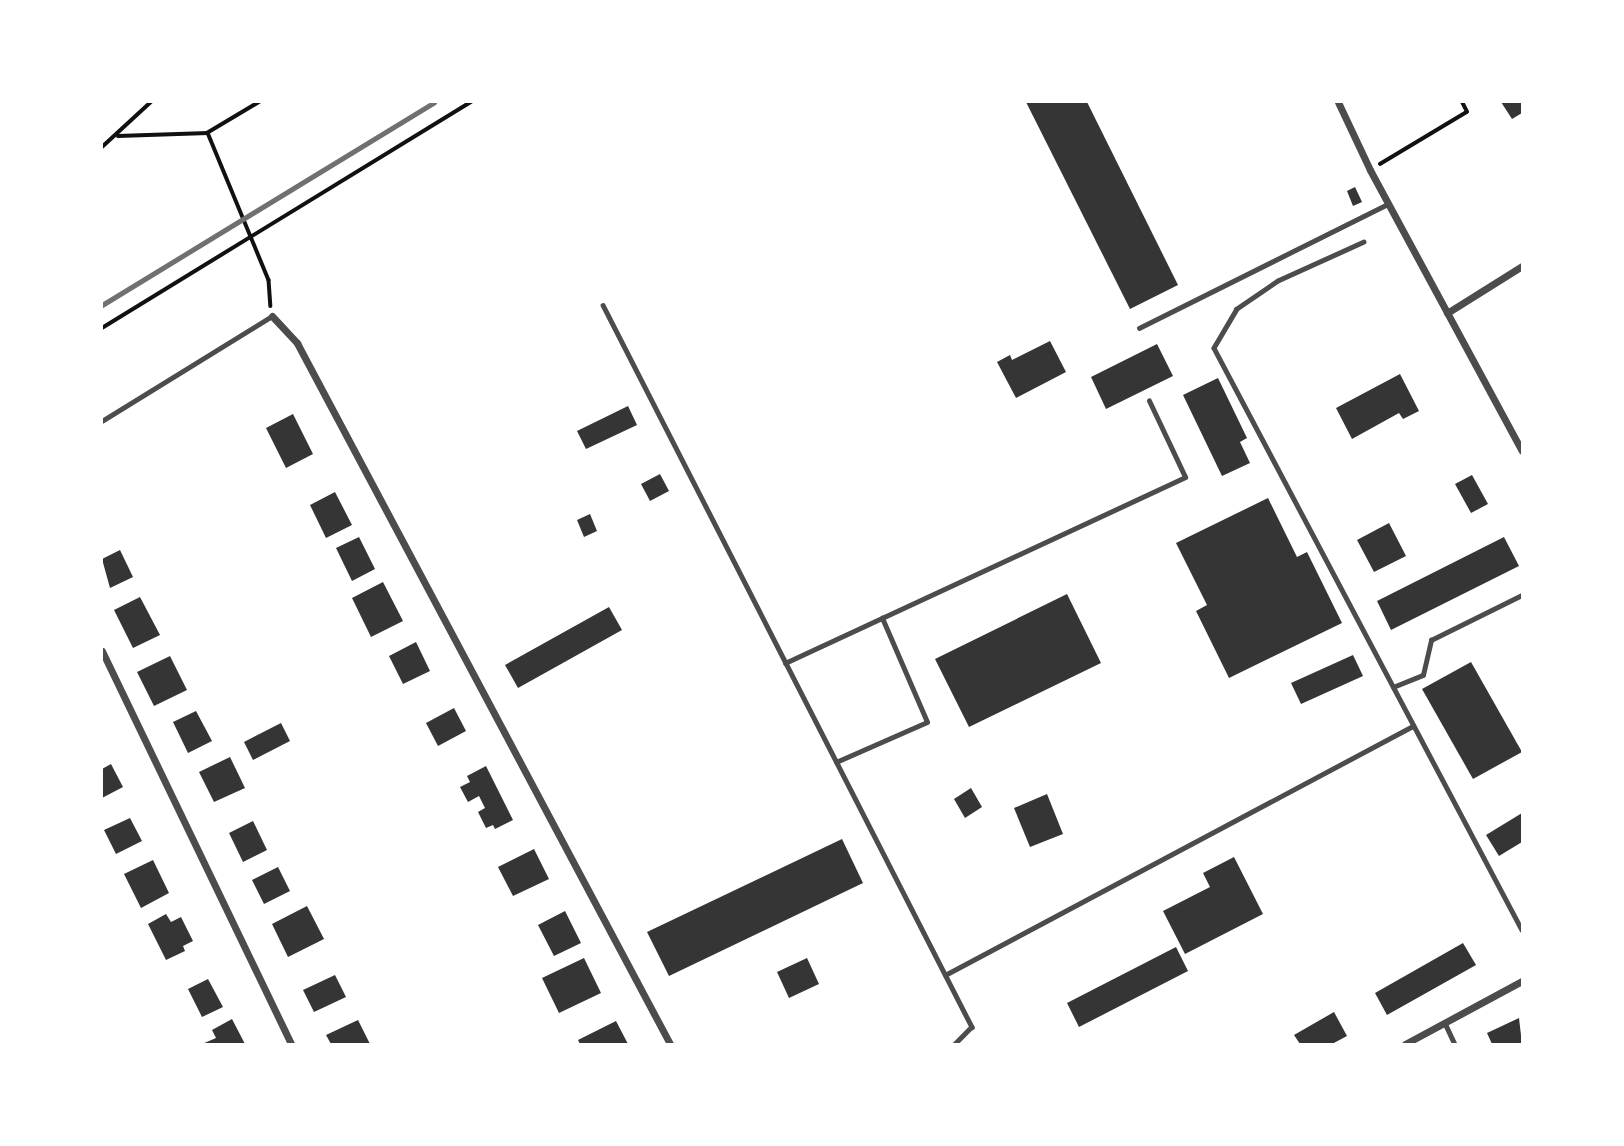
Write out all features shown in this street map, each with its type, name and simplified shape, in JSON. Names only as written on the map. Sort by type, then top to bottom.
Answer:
[{"type":"street","points":[[1338,102],[1370,170],[1522,450]]},
{"type":"street","points":[[1447,313],[1522,266]]},
{"type":"street","points":[[272,316],[297,343],[670,1045]]},
{"type":"street","points":[[102,651],[291,1045]]},
{"type":"street","points":[[1405,1045],[1522,981]]},
{"type":"lane","points":[[1139,328],[1388,204]]},
{"type":"lane","points":[[1364,243],[1278,281],[1237,309],[1214,348],[1522,930]]},
{"type":"lane","points":[[603,305],[972,1027],[955,1045]]},
{"type":"lane","points":[[102,421],[272,316]]},
{"type":"lane","points":[[785,663],[1185,477],[1149,401]]},
{"type":"lane","points":[[1393,687],[1423,675],[1431,640],[1522,595]]},
{"type":"lane","points":[[836,762],[928,722],[882,618]]},
{"type":"lane","points":[[945,975],[1413,726]]},
{"type":"lane","points":[[1445,1023],[1455,1045]]},
{"type":"path","points":[[102,147],[118,136],[151,102]]},
{"type":"path","points":[[118,136],[208,133],[260,102]]},
{"type":"path","points":[[102,328],[471,102]]},
{"type":"path","points":[[1370,170],[1467,112],[1462,102]]},
{"type":"path","points":[[208,133],[250,238],[270,280],[272,316]]},
{"type":"building","points":[[1026,102],[1087,102],[1178,285],[1130,309]]},
{"type":"building","points":[[1501,102],[1522,102],[1522,113],[1512,119]]},
{"type":"building","points":[[1355,187],[1362,202],[1353,206],[1347,191]]},
{"type":"building","points":[[1050,341],[1066,372],[1016,398],[997,362],[1010,355],[1012,360]]},
{"type":"building","points":[[1157,344],[1173,376],[1106,409],[1091,377]]},
{"type":"building","points":[[1400,374],[1419,411],[1403,419],[1399,413],[1352,439],[1336,408]]},
{"type":"building","points":[[1218,378],[1247,438],[1240,442],[1250,463],[1222,476],[1183,395]]},
{"type":"building","points":[[628,406],[637,425],[586,449],[577,431]]},
{"type":"building","points":[[293,414],[313,454],[286,468],[266,428]]},
{"type":"building","points":[[660,474],[669,491],[650,501],[641,484]]},
{"type":"building","points":[[1472,475],[1488,504],[1471,513],[1455,484]]},
{"type":"building","points":[[335,492],[352,525],[326,538],[310,505]]},
{"type":"building","points":[[1268,498],[1297,557],[1307,552],[1342,623],[1229,678],[1196,611],[1207,605],[1176,543]]},
{"type":"building","points":[[590,514],[597,531],[584,537],[577,520]]},
{"type":"building","points":[[1389,523],[1406,556],[1374,572],[1357,540]]},
{"type":"building","points":[[359,537],[375,569],[352,581],[336,548]]},
{"type":"building","points":[[1504,537],[1519,566],[1391,630],[1377,601]]},
{"type":"building","points":[[120,550],[133,577],[110,588],[102,559]]},
{"type":"building","points":[[383,582],[403,621],[371,637],[352,598]]},
{"type":"building","points":[[1067,594],[1101,663],[969,727],[935,659]]},
{"type":"building","points":[[140,597],[160,635],[133,648],[114,610]]},
{"type":"building","points":[[609,607],[622,630],[518,688],[505,665]]},
{"type":"building","points":[[416,642],[430,671],[403,684],[389,656]]},
{"type":"building","points":[[1353,655],[1363,676],[1301,704],[1291,683]]},
{"type":"building","points":[[170,656],[187,690],[154,706],[137,672]]},
{"type":"building","points":[[1471,662],[1522,752],[1473,779],[1422,689]]},
{"type":"building","points":[[454,708],[466,731],[438,746],[426,723]]},
{"type":"building","points":[[196,711],[212,741],[188,753],[173,722]]},
{"type":"building","points":[[281,723],[290,741],[253,760],[244,742]]},
{"type":"building","points":[[230,757],[245,788],[214,802],[199,772]]},
{"type":"building","points":[[111,764],[123,787],[102,798],[102,769]]},
{"type":"building","points":[[486,766],[513,820],[495,829],[493,825],[486,828],[478,812],[485,808],[479,796],[468,802],[460,787],[470,782],[467,776]]},
{"type":"building","points":[[971,788],[982,807],[965,818],[954,799]]},
{"type":"building","points":[[1047,794],[1063,834],[1030,847],[1014,808]]},
{"type":"building","points":[[1522,813],[1522,842],[1499,856],[1486,835]]},
{"type":"building","points":[[130,818],[142,841],[116,854],[104,830]]},
{"type":"building","points":[[253,821],[267,850],[243,862],[229,833]]},
{"type":"building","points":[[842,839],[863,883],[669,976],[647,932]]},
{"type":"building","points":[[534,849],[549,879],[513,896],[498,867]]},
{"type":"building","points":[[1234,857],[1263,914],[1185,954],[1163,911],[1210,887],[1203,873]]},
{"type":"building","points":[[153,860],[169,893],[141,908],[124,874]]},
{"type":"building","points":[[278,867],[290,891],[264,904],[252,880]]},
{"type":"building","points":[[307,906],[324,939],[288,957],[272,924]]},
{"type":"building","points":[[565,911],[581,943],[554,956],[538,925]]},
{"type":"building","points":[[166,914],[171,922],[181,917],[193,941],[183,946],[185,951],[166,960],[148,924]]},
{"type":"building","points":[[1463,943],[1476,965],[1387,1015],[1375,993]]},
{"type":"building","points":[[1176,947],[1188,971],[1079,1027],[1067,1003]]},
{"type":"building","points":[[584,958],[601,993],[559,1013],[542,978]]},
{"type":"building","points":[[807,958],[819,984],[789,998],[777,972]]},
{"type":"building","points":[[335,975],[346,997],[314,1012],[303,990]]},
{"type":"building","points":[[208,979],[223,1007],[202,1017],[188,989]]},
{"type":"building","points":[[1334,1012],[1347,1036],[1332,1044],[1300,1044],[1294,1035]]},
{"type":"building","points":[[1519,1018],[1522,1044],[1492,1044],[1487,1033]]},
{"type":"building","points":[[232,1019],[245,1044],[202,1044],[216,1038],[212,1030]]},
{"type":"building","points":[[358,1020],[370,1044],[331,1044],[326,1035]]},
{"type":"building","points":[[616,1021],[628,1044],[580,1044],[578,1040]]},
{"type":"railway","points":[[102,305],[434,102]]}]
